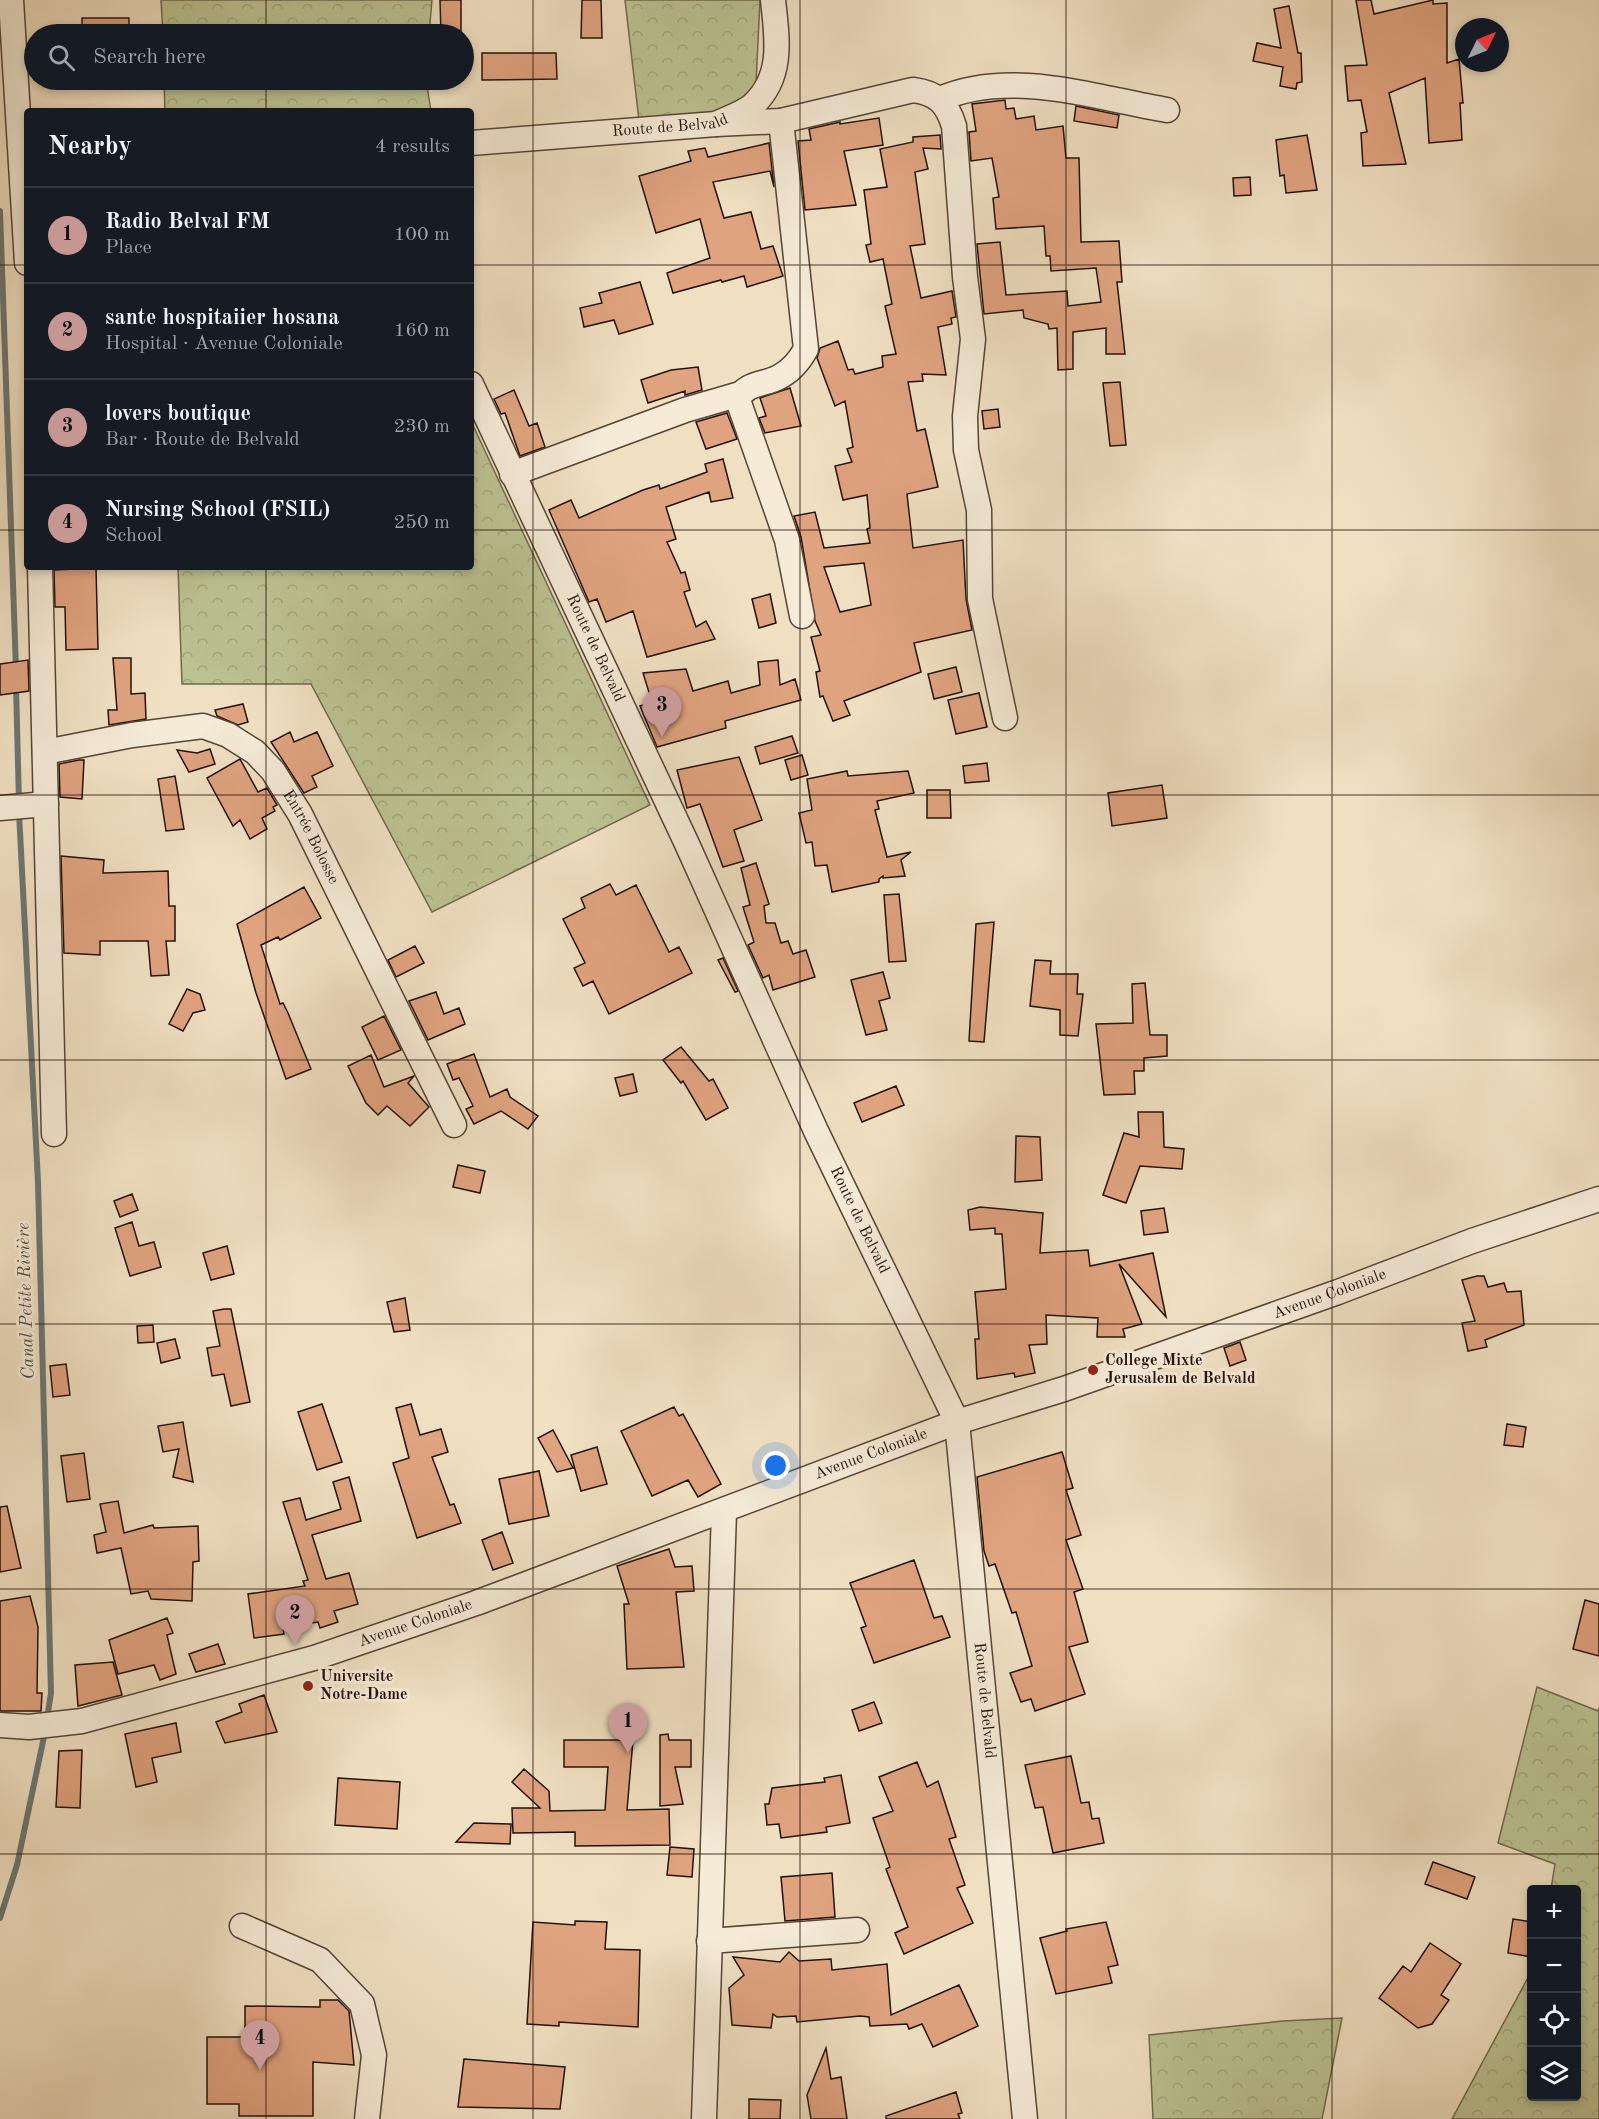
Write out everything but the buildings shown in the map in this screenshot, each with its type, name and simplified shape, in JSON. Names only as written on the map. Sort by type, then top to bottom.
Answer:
[{"type":"street","points":[[11,0],[24,214]]},
{"type":"street","name":"Route de Belvald","points":[[474,143],[716,124],[752,106],[773,78],[778,41],[773,0]]},
{"type":"street","points":[[940,99],[960,90],[1005,86],[1075,92],[1167,110]]},
{"type":"street","points":[[716,124],[781,121],[913,90],[933,94],[946,105],[954,126],[964,277],[973,339],[965,416],[966,450],[979,510],[980,599],[1005,718]]},
{"type":"street","points":[[512,474],[685,410],[740,394],[749,387],[780,377],[799,362],[806,349],[806,328],[781,121]]},
{"type":"street","name":"Route de Belvald","points":[[474,391],[673,814],[816,1131],[957,1422],[1025,2119]]},
{"type":"street","points":[[740,394],[738,400],[741,413],[787,540],[802,616]]},
{"type":"street","points":[[40,570],[54,1134]]},
{"type":"street","name":"Entrée Bolosse","points":[[45,752],[132,735],[203,726],[228,735],[255,752],[273,771],[300,814],[454,1125]]},
{"type":"street","points":[[0,808],[46,804]]},
{"type":"street","name":"Avenue Coloniale","points":[[0,1725],[29,1727],[82,1721],[314,1658],[476,1603],[957,1422],[1064,1389],[1338,1292],[1472,1241],[1599,1199]]},
{"type":"street","points":[[704,2119],[724,1511]]},
{"type":"street","points":[[242,1926],[320,1960],[362,2004],[374,2055],[367,2119]]},
{"type":"street","points":[[710,1941],[857,1930]]},
{"type":"green space","points":[[161,0],[432,0],[430,24],[162,24]]},
{"type":"green space","points":[[625,0],[760,0],[756,84],[721,125],[640,129]]},
{"type":"green space","points":[[164,90],[428,90],[431,108],[165,108]]},
{"type":"green space","points":[[474,427],[650,805],[432,912],[311,684],[182,684],[178,570],[474,570]]},
{"type":"green space","points":[[1537,1687],[1598,1711],[1599,1708],[1599,2119],[1452,2119],[1527,1979],[1527,2101],[1581,2101],[1581,1885],[1552,1885],[1555,1864],[1498,1843]]},
{"type":"green space","points":[[1342,2018],[1322,2119],[1153,2119],[1149,2035],[1283,2021]]},
{"type":"waterway","name":"Canal Petite Rivière","points":[[0,211],[16,670]]},
{"type":"waterway","name":"Canal Petite Rivière","points":[[16,686],[19,802]]},
{"type":"waterway","name":"Canal Petite Rivière","points":[[19,812],[38,1182],[51,1693],[47,1719]]},
{"type":"waterway","name":"Canal Petite Rivière","points":[[0,1918],[17,1865],[45,1732]]},
{"type":"place","name":"lovers boutique","points":[[662,737]]},
{"type":"place","name":"College Mixte Jerusalem de Belvald","points":[[1093,1370]]},
{"type":"place","name":"sante hospitaiier hosana","points":[[295,1645]]},
{"type":"place","name":"Universite Notre-Dame","points":[[308,1686]]},
{"type":"place","name":"Radio Belval FM","points":[[628,1753]]},
{"type":"place","name":"Nursing School (FSIL)","points":[[260,2070]]}]
